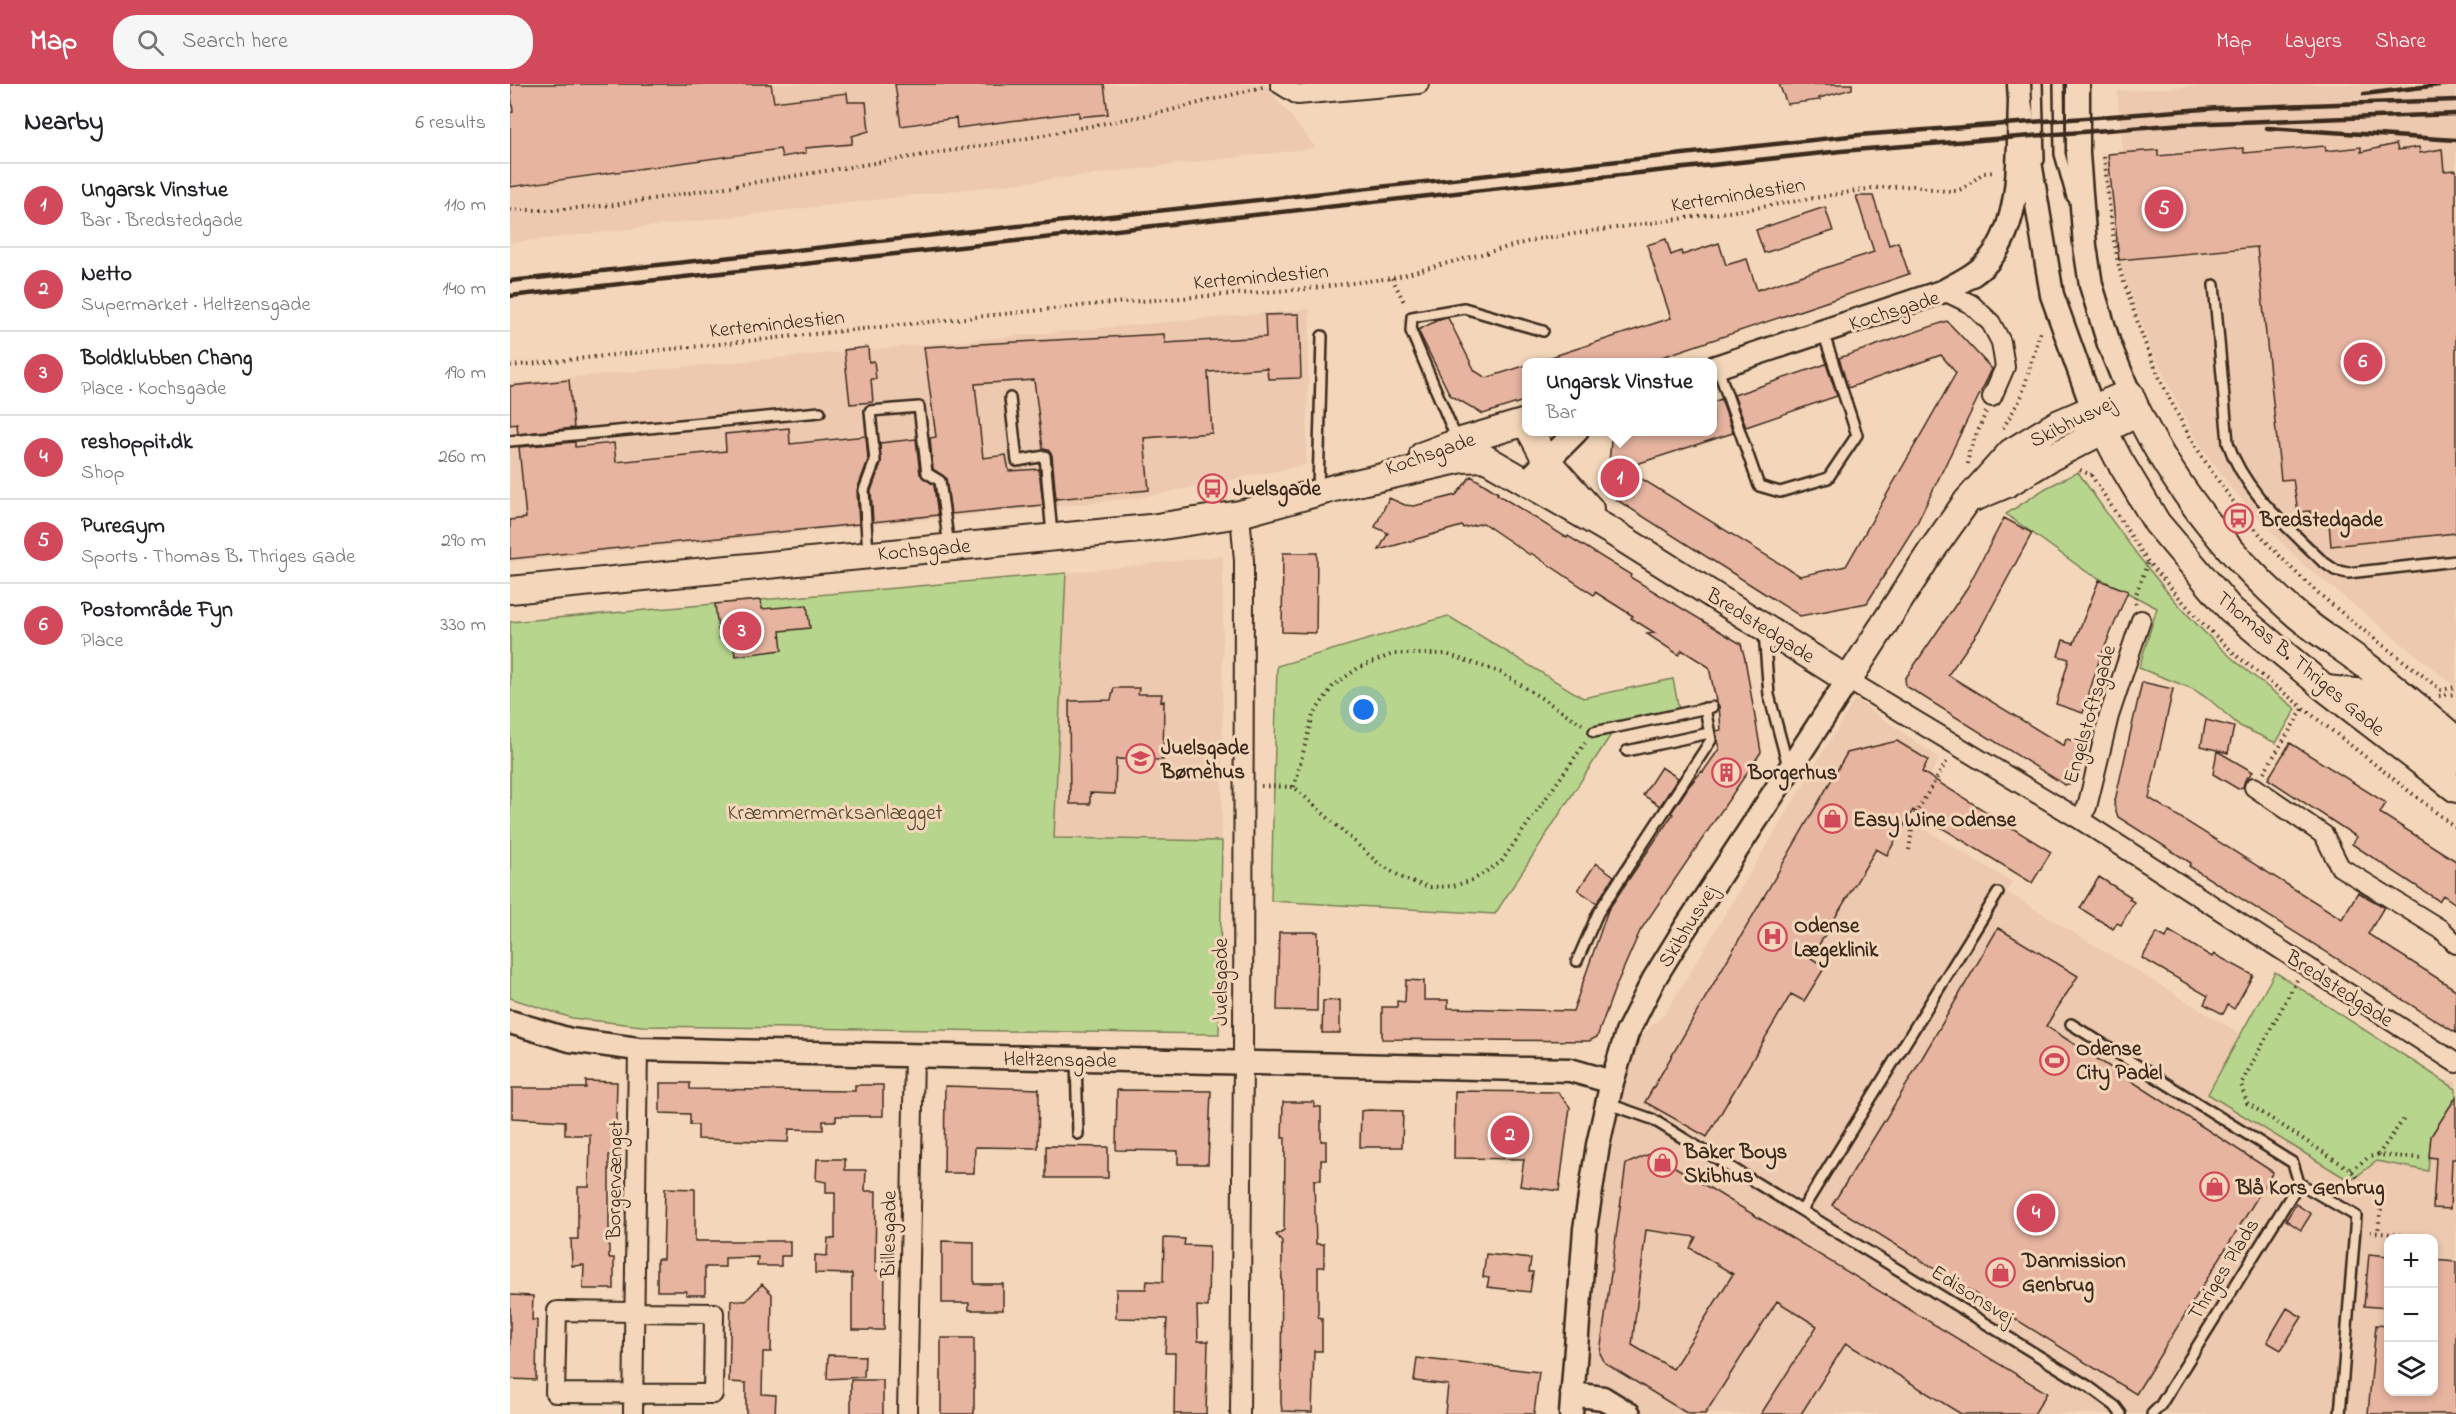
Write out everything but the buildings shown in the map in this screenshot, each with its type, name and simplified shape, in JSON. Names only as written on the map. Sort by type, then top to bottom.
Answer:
[{"type":"main road","points":[[2098,420],[2133,403]]},
{"type":"main road","name":"Thomas B. Thriges Gade","points":[[2133,403],[2183,487],[2223,540],[2259,580],[2300,618],[2363,663],[2456,740]]},
{"type":"main road","name":"Skibhusvej","points":[[1848,680],[1967,501],[2007,484],[2050,458],[2098,420]]},
{"type":"main road","name":"Thomas B. Thriges Gade","points":[[2098,420],[2157,523],[2223,600],[2326,689],[2454,775]]},
{"type":"main road","name":"Kochsgade","points":[[510,590],[1150,528],[1239,514],[1473,448],[1522,428]]},
{"type":"main road","name":"Bredstedgade","points":[[1534,436],[1546,460],[1569,488],[1614,533]]},
{"type":"main road","name":"Bredstedgade","points":[[1473,448],[1614,533],[1848,680]]},
{"type":"street","points":[[1280,84],[1298,95],[1419,84]]},
{"type":"street","name":"Thomas B. Thriges Gade","points":[[2078,84],[2078,154],[2085,246],[2091,285],[2109,344],[2133,403]]},
{"type":"street","points":[[1944,291],[1977,272],[1990,260],[2007,228],[2012,212],[2017,162],[2019,92]]},
{"type":"street","name":"Thomas B. Thriges Gade","points":[[2019,92],[2037,215],[2052,295],[2098,420]]},
{"type":"street","name":"Kochsgade","points":[[1717,366],[1944,291],[1971,304],[1991,323],[2001,342],[2005,367],[1992,398]]},
{"type":"street","points":[[1526,482],[1571,436]]},
{"type":"street","name":"Juelsgade","points":[[1239,514],[1244,561],[1240,1414]]},
{"type":"street","name":"Engelstoftsgade","points":[[2079,819],[2087,807],[2109,716],[2141,620]]},
{"type":"street","name":"Skibhusvej","points":[[1572,1404],[1586,1229],[1598,1145],[1609,1092],[1627,1033],[1654,979],[1848,680]]},
{"type":"street","name":"Bredstedgade","points":[[1848,680],[2079,819],[2456,1063]]},
{"type":"street","points":[[2254,787],[2324,835],[2340,867],[2442,930],[2456,944]]},
{"type":"street","name":"Heltzensgade","points":[[510,1022],[570,1040],[638,1049],[1570,1070],[1609,1092]]},
{"type":"street","name":"Borgervænget","points":[[633,1414],[638,1049]]},
{"type":"street","name":"Billesgade","points":[[908,1414],[914,1055]]},
{"type":"street","points":[[557,1311],[714,1313],[713,1394],[633,1394],[555,1393],[557,1311]]},
{"type":"street","points":[[1572,1404],[1603,1398],[1629,1414]]},
{"type":"lane","points":[[2037,84],[2039,156],[2037,215]]},
{"type":"lane","points":[[2059,84],[2060,154],[2085,246]]},
{"type":"lane","points":[[2214,285],[2228,443],[2234,461],[2254,491],[2322,561],[2335,570],[2348,573],[2456,561]]},
{"type":"lane","points":[[1473,448],[1411,331],[1412,317],[1464,308],[1543,331]]},
{"type":"lane","points":[[1717,372],[1759,486],[1780,492],[1828,477],[1857,435],[1823,332]]},
{"type":"lane","points":[[1322,336],[1326,490]]},
{"type":"lane","points":[[1010,398],[1017,461],[1045,456],[1052,537]]},
{"type":"lane","points":[[868,554],[864,490],[875,461],[870,411],[919,407],[927,473],[940,482],[949,546]]},
{"type":"lane","points":[[510,441],[820,412]]},
{"type":"lane","points":[[1763,627],[1764,696],[1789,770]]},
{"type":"lane","points":[[1577,961],[1598,913],[1711,740],[1708,707],[1594,732]]},
{"type":"lane","points":[[1627,751],[1709,733]]},
{"type":"lane","points":[[1802,1210],[1998,893]]},
{"type":"lane","points":[[2071,1024],[2293,1163],[2299,1183],[2356,1216],[2340,1414]]},
{"type":"lane","points":[[1076,1059],[1078,1134]]},
{"type":"lane","name":"Edisonsvej","points":[[1609,1092],[2088,1386],[2115,1406],[2121,1414]]},
{"type":"lane","name":"Thriges Plads","points":[[2152,1414],[2165,1398],[2299,1183]]},
{"type":"path","points":[[510,210],[553,210],[614,205],[1023,139],[1163,112],[1275,84]]},
{"type":"path","points":[[2104,156],[2117,258],[2136,320],[2181,423]]},
{"type":"path","name":"Kertemindestien","points":[[510,366],[1099,304],[1305,289],[1392,278],[1538,238],[1749,209],[1873,188],[1913,186],[1951,192],[1964,188],[1983,173],[2003,171]]},
{"type":"path","points":[[1392,278],[1412,317]]},
{"type":"path","points":[[2000,433],[2021,398],[2043,323]]},
{"type":"path","points":[[1967,501],[1969,453],[1992,398]]},
{"type":"path","points":[[2076,466],[2077,469],[2091,475],[2095,472]]},
{"type":"path","points":[[2141,620],[2134,600],[2148,562]]},
{"type":"path","points":[[1242,785],[1293,787],[1378,863],[1406,880],[1430,887],[1453,886],[1473,880],[1501,862],[1594,732],[1502,673],[1446,654],[1392,654],[1358,668],[1333,686],[1313,715],[1293,787]]},
{"type":"path","points":[[2268,765],[2303,709]]},
{"type":"path","points":[[1909,850],[1914,816],[1942,770]]},
{"type":"path","points":[[2305,966],[2241,1084],[2242,1093],[2247,1103],[2351,1170],[2381,1206],[2378,1232]]},
{"type":"path","points":[[2378,1155],[2406,1116]]},
{"type":"path","points":[[2351,1170],[2369,1157],[2378,1155],[2423,1158]]},
{"type":"path","points":[[2355,1230],[2394,1234]]},
{"type":"shaded area","points":[[510,84],[1265,84],[1316,148],[510,243]]},
{"type":"shaded area","points":[[2233,84],[2456,84],[2456,687],[2298,560],[2231,488],[2196,439],[2150,347],[2118,260],[2101,154],[2123,153],[2117,91]]},
{"type":"shaded area","points":[[1310,309],[1306,465],[1139,498],[510,562],[510,383]]},
{"type":"shaded area","name":"Juelsgade Børnehus","points":[[1223,556],[1222,841],[1054,838],[1066,573]]},
{"type":"shaded area","points":[[1855,699],[1939,758],[1908,819],[2012,882],[2007,892],[2240,1034],[2275,972],[2441,1080],[2456,1081],[2456,1414],[1596,1414],[1565,1395],[1599,1072],[1665,1014]]},
{"type":"green space","points":[[2078,472],[2129,543],[2183,610],[2233,659],[2296,709],[2276,743],[2240,726],[2210,700],[2193,689],[2139,668],[2157,608],[2087,572],[2006,514],[2046,488]]},
{"type":"green space","name":"Kræmmermarksanlægget","points":[[1066,573],[1054,838],[1222,841],[1219,1034],[642,1026],[572,1018],[510,998],[510,622]]},
{"type":"green space","points":[[1448,616],[1583,698],[1673,679],[1681,720],[1612,733],[1495,914],[1271,901],[1277,666]]},
{"type":"green space","points":[[2275,972],[2456,1089],[2456,1097],[2431,1136],[2428,1171],[2377,1161],[2350,1181],[2208,1094]]},
{"type":"railway","points":[[2364,94],[2448,84]]},
{"type":"railway","points":[[510,281],[1859,135],[2217,108],[2456,100]]},
{"type":"railway","points":[[510,296],[1841,151],[2183,124],[2456,114]]},
{"type":"railway","points":[[2267,128],[2456,140]]},
{"type":"place","name":"PureGym","points":[[2164,209]]},
{"type":"place","name":"Postområde Fyn","points":[[2363,362]]},
{"type":"place","name":"Ungarsk Vinstue","points":[[1620,478]]},
{"type":"place","name":"Juelsgade","points":[[1212,488]]},
{"type":"place","name":"Bredstedgade","points":[[2239,519]]},
{"type":"place","name":"Boldklubben Chang","points":[[742,631]]},
{"type":"place","name":"Juelsgade Børnehus","points":[[1140,759]]},
{"type":"place","name":"Borgerhus","points":[[1727,772]]},
{"type":"place","name":"Easy Wine Odense","points":[[1832,819]]},
{"type":"place","name":"Odense Lægeklinik","points":[[1773,937]]},
{"type":"place","name":"Odense City Padel","points":[[2055,1060]]},
{"type":"place","name":"Netto","points":[[1510,1135]]},
{"type":"place","name":"Baker Boys Skibhus","points":[[1663,1163]]},
{"type":"place","name":"Blå Kors Genbrug","points":[[2215,1187]]},
{"type":"place","name":"reshoppit.dk","points":[[2036,1213]]},
{"type":"place","name":"Danmission Genbrug","points":[[2001,1272]]}]
